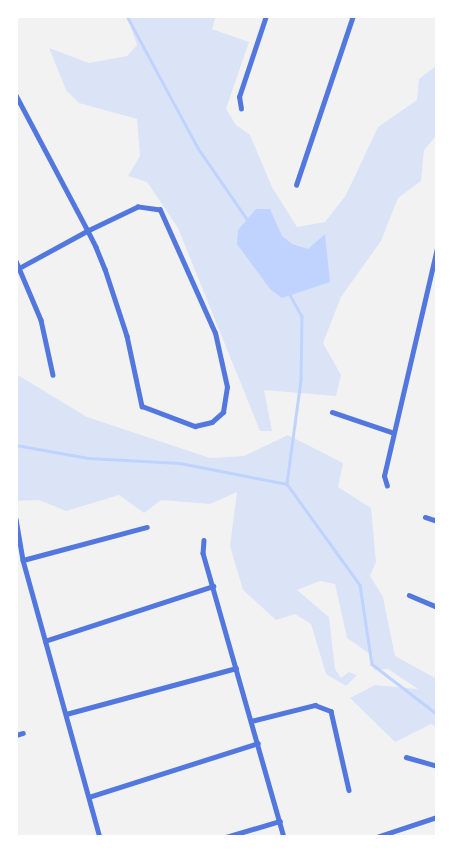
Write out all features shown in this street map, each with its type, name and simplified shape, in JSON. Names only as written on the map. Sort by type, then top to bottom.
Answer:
[{"type":"street","points":[[240,109],[239,97],[266,16]]},
{"type":"street","points":[[296,185],[353,16]]},
{"type":"street","points":[[16,95],[88,232],[128,336],[142,406],[195,426],[212,422],[223,412],[227,387],[213,325],[165,214],[154,206],[138,207],[88,232],[20,268]]},
{"type":"street","points":[[387,486],[384,476],[437,248]]},
{"type":"street","points":[[16,261],[41,320],[53,375]]},
{"type":"street","points":[[332,412],[394,434]]},
{"type":"street","points":[[425,517],[437,521]]},
{"type":"street","points":[[16,519],[23,560],[100,837]]},
{"type":"street","points":[[23,560],[148,527]]},
{"type":"street","points":[[204,540],[213,586],[284,837]]},
{"type":"street","points":[[45,641],[213,586]]},
{"type":"street","points":[[409,595],[437,607]]},
{"type":"street","points":[[66,714],[236,668]]},
{"type":"street","points":[[251,721],[315,705],[331,711],[349,790]]},
{"type":"street","points":[[16,736],[23,734]]},
{"type":"street","points":[[88,797],[258,743]]},
{"type":"street","points":[[406,757],[437,766]]},
{"type":"street","points":[[377,837],[437,817]]},
{"type":"street","points":[[226,837],[280,821]]},
{"type":"shaded area","points":[[127,16],[216,16],[212,29],[249,42],[226,109],[236,125],[250,135],[272,187],[297,227],[325,222],[346,195],[378,127],[417,100],[419,79],[437,65],[437,135],[424,150],[421,181],[398,198],[381,241],[341,297],[323,343],[341,375],[336,396],[264,390],[272,431],[260,431],[178,228],[147,182],[128,176],[140,156],[137,119],[79,103],[66,90],[49,48],[89,63],[127,56],[137,45]]},
{"type":"shaded area","points":[[16,374],[87,417],[210,458],[244,456],[288,435],[343,463],[338,487],[371,508],[376,562],[370,576],[383,597],[395,656],[437,679],[437,728],[431,724],[395,742],[350,698],[375,685],[418,689],[388,669],[374,670],[370,654],[347,638],[335,584],[320,581],[297,590],[329,617],[335,669],[341,678],[349,672],[357,675],[346,686],[326,674],[311,624],[295,614],[276,620],[243,590],[230,546],[237,492],[210,504],[161,500],[144,513],[119,495],[66,511],[39,500],[16,501]]},
{"type":"water","points":[[256,209],[270,209],[282,236],[292,244],[308,249],[325,234],[330,282],[282,298],[270,289],[237,244],[238,230]]},
{"type":"waterway","points":[[127,16],[198,148],[247,219]]},
{"type":"waterway","points":[[289,293],[302,316],[301,380],[287,484],[360,585],[372,664],[437,714]]},
{"type":"waterway","points":[[16,445],[88,458],[180,463],[287,484]]}]
